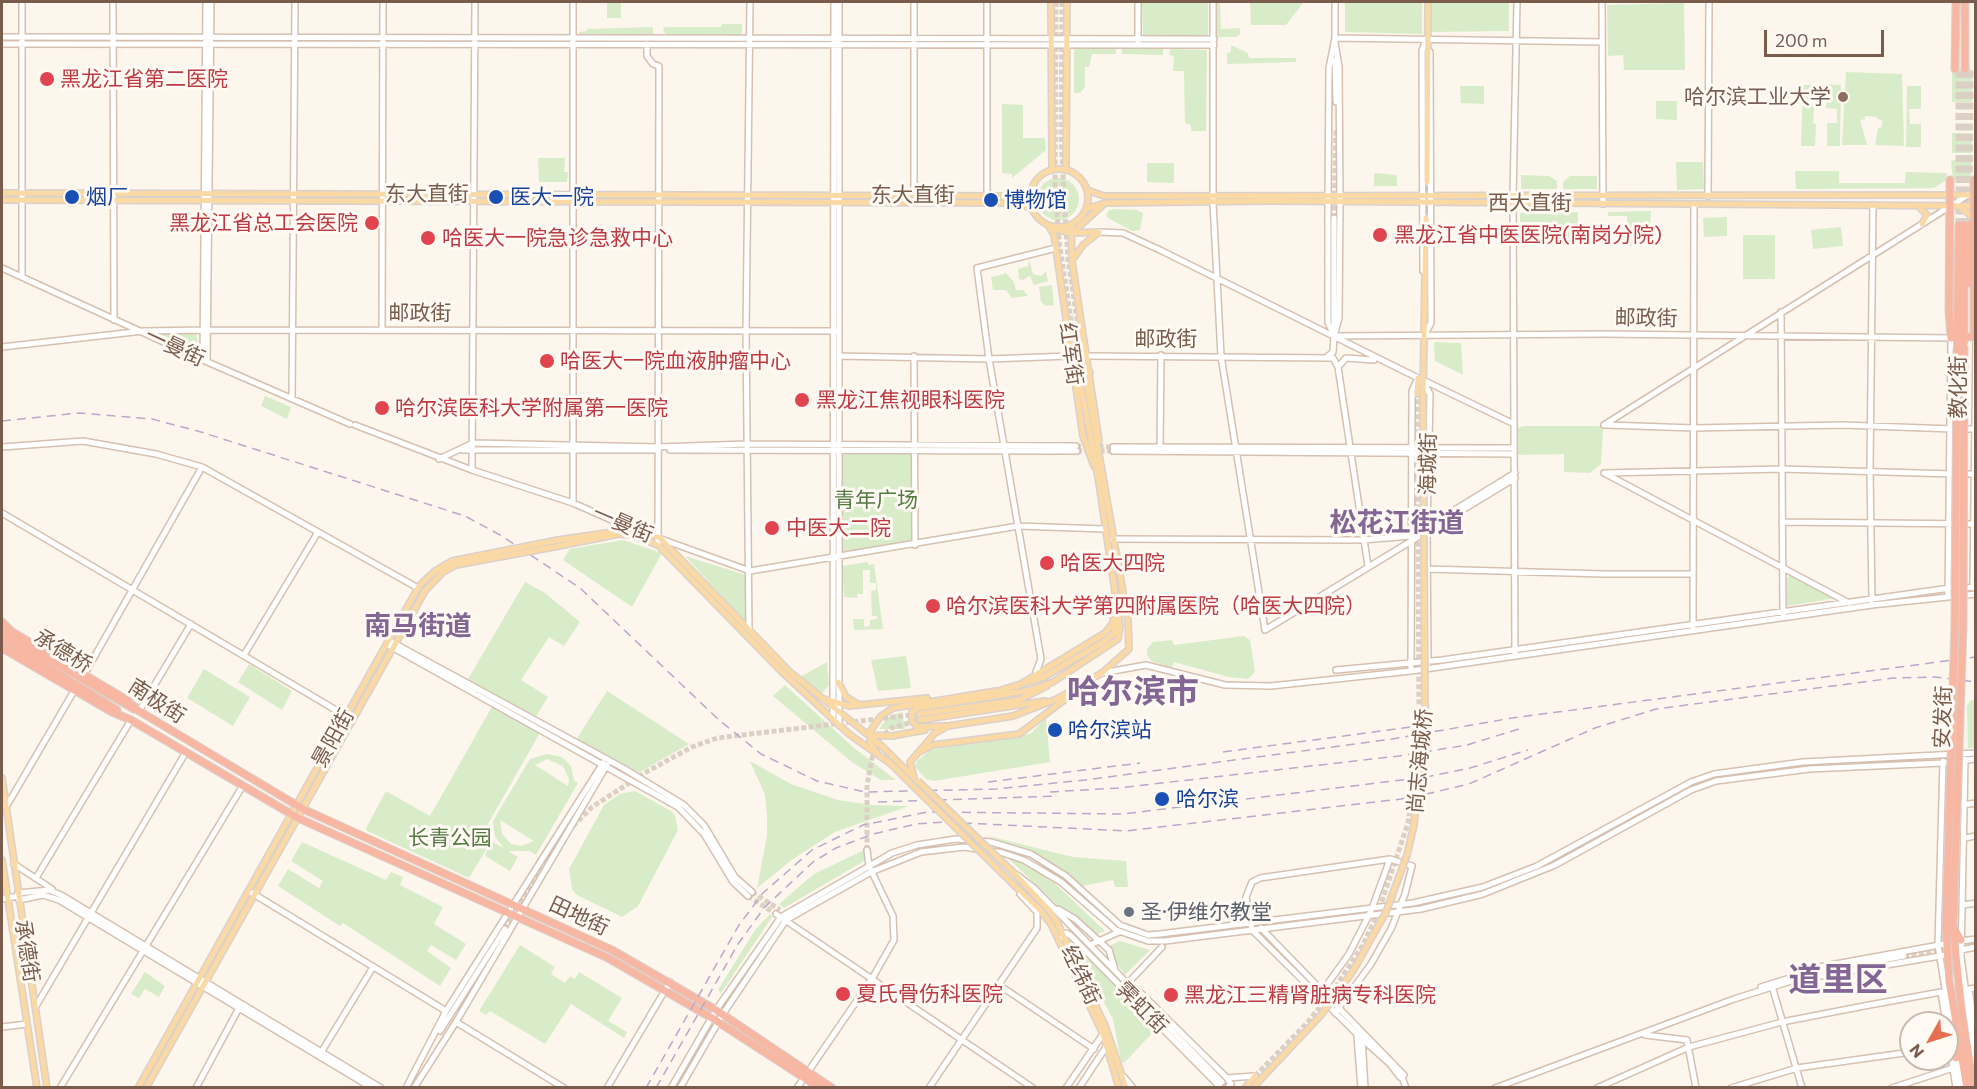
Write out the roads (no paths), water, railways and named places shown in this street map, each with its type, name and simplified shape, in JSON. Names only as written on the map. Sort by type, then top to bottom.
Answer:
[{"type":"highway","points":[[1958,2],[1962,69],[1967,2]]},
{"type":"highway","name":"教化街","points":[[1950,180],[1950,206],[1965,337]]},
{"type":"highway","name":"教化街","points":[[1960,347],[1965,337],[1975,219],[1974,180]]},
{"type":"highway","name":"教化街","points":[[1962,225],[1965,337]]},
{"type":"highway","name":"安发街","points":[[1959,1011],[1956,963],[1949,926],[1963,625],[1960,347]]},
{"type":"highway","name":"南极街","points":[[2,622],[11,631],[127,700],[139,711],[296,804]]},
{"type":"highway","name":"承德桥","points":[[2,632],[106,699]]},
{"type":"highway","name":"承德桥","points":[[2,639],[106,699]]},
{"type":"highway","name":"南极街","points":[[2,648],[74,691],[131,720],[291,814]]},
{"type":"highway","points":[[106,699],[139,711]]},
{"type":"highway","points":[[106,699],[131,720]]},
{"type":"highway","name":"田地街","points":[[296,804],[612,950],[720,1012],[807,1074],[820,1088]]},
{"type":"highway","name":"田地街","points":[[291,814],[608,958],[832,1088]]},
{"type":"highway","points":[[1949,926],[1961,945],[1956,963]]},
{"type":"highway","name":"安发街","points":[[1949,926],[1942,945],[1942,955],[1958,1011]]},
{"type":"highway","points":[[1959,1015],[1974,1056]]},
{"type":"highway","name":"安发街","points":[[1959,1015],[1967,1088]]},
{"type":"highway","name":"安发街","points":[[1959,1015],[1974,1088]]},
{"type":"main road","points":[[1051,2],[1052,170]]},
{"type":"main road","points":[[1066,170],[1067,2]]},
{"type":"main road","name":"海城街","points":[[1427,182],[1428,2]]},
{"type":"main road","points":[[1047,225],[1059,227],[1071,225],[1086,209],[1087,190],[1079,177],[1066,170],[1052,170],[1038,178],[1031,190],[1033,210],[1047,225],[1060,231],[1099,232]]},
{"type":"main road","name":"东大直街","points":[[2,193],[474,194],[658,203],[836,195],[1019,196],[1031,190]]},
{"type":"main road","name":"西大直街","points":[[1087,190],[1104,196],[1214,199]]},
{"type":"main road","name":"西大直街","points":[[1328,198],[1340,194],[1423,199]]},
{"type":"main road","name":"东大直街","points":[[2,200],[474,202],[658,195],[836,203],[1020,203],[1033,210]]},
{"type":"main road","name":"西大直街","points":[[1513,200],[1603,196],[1973,195]]},
{"type":"main road","name":"西大直街","points":[[1086,209],[1105,203],[1328,198],[1340,201],[1430,199],[1603,204],[1975,206]]},
{"type":"main road","points":[[1072,233],[1105,203]]},
{"type":"main road","points":[[1909,206],[1921,208],[1926,213],[1922,224]]},
{"type":"main road","points":[[1959,206],[1975,219]]},
{"type":"main road","name":"海城街","points":[[1420,380],[1425,334],[1426,218]]},
{"type":"main road","name":"红军街","points":[[1047,225],[1054,235],[1083,436],[1102,482]]},
{"type":"main road","name":"红军街","points":[[1053,682],[1116,642],[1120,632],[1106,529],[1091,374],[1072,261],[1071,225]]},
{"type":"main road","points":[[1072,261],[1083,245],[1099,232]]},
{"type":"main road","points":[[1074,376],[1076,370],[1080,368],[1088,368],[1091,374]]},
{"type":"main road","name":"尚志海城桥","points":[[1257,1078],[1322,1014],[1353,971],[1386,912],[1407,855],[1414,825],[1425,714],[1420,380]]},
{"type":"main road","name":"红军街","points":[[1084,385],[1128,628],[1129,650],[1102,674]]},
{"type":"main road","name":"一曼街","points":[[633,530],[659,542],[816,696],[834,706],[838,714],[868,736]]},
{"type":"main road","name":"景阳街","points":[[146,1088],[248,891],[418,587],[435,571],[452,561],[633,530]]},
{"type":"main road","name":"一曼街","points":[[619,534],[659,542],[782,672],[849,734]]},
{"type":"main road","name":"景阳街","points":[[138,1088],[201,981],[256,896],[425,591],[443,572],[456,565],[558,543],[619,534]]},
{"type":"main road","points":[[834,706],[1017,690],[1044,677],[1109,638],[1115,629],[1113,585]]},
{"type":"main road","points":[[1017,690],[1036,672],[1105,633],[1113,623],[1114,616]]},
{"type":"main road","points":[[849,734],[896,735],[1004,718],[1057,699],[1102,674]]},
{"type":"main road","points":[[838,682],[846,697],[860,705]]},
{"type":"main road","points":[[948,726],[917,727],[912,721],[912,712],[918,708],[1053,682]]},
{"type":"main road","points":[[1053,682],[1019,700],[919,717],[1057,699]]},
{"type":"main road","points":[[913,758],[933,745],[1022,732],[1082,686]]},
{"type":"main road","points":[[868,736],[879,718],[893,708],[941,698]]},
{"type":"main road","points":[[916,780],[909,765],[913,758],[929,738],[948,726]]},
{"type":"main road","points":[[849,734],[877,753],[910,783],[1013,884]]},
{"type":"main road","points":[[868,736],[883,747],[916,780]]},
{"type":"main road","points":[[868,736],[877,753]]},
{"type":"main road","name":"承德街","points":[[2,778],[47,1088]]},
{"type":"main road","name":"经纬街","points":[[916,780],[1015,874],[1049,910],[1110,1039],[1126,1088]]},
{"type":"main road","points":[[2,860],[4,899],[37,1088]]},
{"type":"main road","name":"经纬街","points":[[1013,884],[1051,924],[1103,1034],[1119,1088]]},
{"type":"main road","points":[[1245,1088],[1257,1078]]},
{"type":"main road","points":[[1253,1088],[1257,1078]]},
{"type":"street","points":[[22,2],[22,277]]},
{"type":"street","points":[[113,2],[114,320]]},
{"type":"street","points":[[205,361],[208,41],[206,2]]},
{"type":"street","points":[[208,41],[211,2]]},
{"type":"street","points":[[292,399],[295,2]]},
{"type":"street","points":[[382,330],[383,2]]},
{"type":"street","points":[[472,470],[475,2]]},
{"type":"street","points":[[573,2],[573,503]]},
{"type":"street","points":[[749,630],[746,330],[750,198],[750,2]]},
{"type":"street","points":[[833,719],[836,448],[836,41],[834,2]]},
{"type":"street","points":[[836,41],[839,2]]},
{"type":"street","points":[[914,2],[914,195]]},
{"type":"street","points":[[987,2],[987,195]]},
{"type":"street","points":[[1138,2],[1138,42]]},
{"type":"street","points":[[1213,2],[1214,199],[1221,356],[1265,630],[1515,476]]},
{"type":"street","points":[[1335,2],[1336,128]]},
{"type":"street","points":[[1515,653],[1513,200],[1517,2]]},
{"type":"street","points":[[1602,2],[1603,204]]},
{"type":"street","points":[[1708,196],[1709,2]]},
{"type":"street","points":[[2,38],[22,41],[1214,42]]},
{"type":"street","points":[[1335,38],[1602,42]]},
{"type":"street","points":[[1334,336],[1339,318],[1340,201],[1339,67],[1335,38]]},
{"type":"street","points":[[1334,336],[1328,323],[1328,198],[1329,68],[1335,38]]},
{"type":"street","name":"海城街","points":[[1425,334],[1422,321],[1422,51],[1426,39]]},
{"type":"street","name":"海城街","points":[[1425,334],[1431,323],[1430,59],[1426,39]]},
{"type":"street","points":[[2,44],[22,41]]},
{"type":"street","points":[[573,41],[647,44],[750,41]]},
{"type":"street","points":[[647,44],[650,61],[659,66],[659,542],[750,571],[1018,526],[1106,529]]},
{"type":"street","points":[[1973,195],[1950,206],[1871,255],[1604,425],[1694,428],[1870,426],[1975,429]]},
{"type":"street","points":[[1693,632],[1694,204]]},
{"type":"street","points":[[1872,602],[1870,426],[1873,205]]},
{"type":"street","points":[[1326,357],[1333,352],[1334,336],[1334,218]]},
{"type":"street","points":[[1099,232],[1123,233],[1216,277],[1378,360],[1514,424]]},
{"type":"street","points":[[1036,672],[1041,659],[989,359],[977,268],[1056,248]]},
{"type":"street","name":"一曼街","points":[[2,268],[205,361],[352,424],[441,459],[573,503],[633,530]]},
{"type":"street","points":[[1781,312],[1783,620]]},
{"type":"street","name":"邮政街","points":[[2,347],[143,332],[206,330],[836,331]]},
{"type":"street","points":[[836,331],[839,356],[836,448]]},
{"type":"street","name":"邮政街","points":[[1334,336],[1514,334],[1965,337]]},
{"type":"street","name":"教化街","points":[[1965,337],[1975,429],[1975,590]]},
{"type":"street","name":"教化街","points":[[1948,596],[1950,429],[1965,337]]},
{"type":"street","points":[[1160,449],[1161,355]]},
{"type":"street","points":[[839,356],[989,359],[1070,356]]},
{"type":"street","points":[[914,356],[915,545]]},
{"type":"street","name":"邮政街","points":[[1087,356],[1326,357]]},
{"type":"street","points":[[1326,357],[1335,359],[1338,367],[1368,566]]},
{"type":"street","points":[[1338,367],[1341,360],[1346,358],[1378,360]]},
{"type":"street","name":"海城街","points":[[1411,671],[1412,391],[1420,380],[1430,394],[1427,530],[1428,668]]},
{"type":"street","points":[[2,447],[83,441],[156,454],[202,467],[418,587]]},
{"type":"street","points":[[441,459],[473,446],[658,449],[747,447],[1077,449]]},
{"type":"street","points":[[1113,449],[1514,451]]},
{"type":"street","points":[[84,675],[202,467]]},
{"type":"street","points":[[1859,608],[1604,473],[1782,469],[1975,474]]},
{"type":"street","points":[[2,513],[346,716]]},
{"type":"street","points":[[1782,522],[1870,521],[1974,524]]},
{"type":"street","points":[[244,655],[318,532]]},
{"type":"street","points":[[1113,539],[1363,540],[1411,538]]},
{"type":"street","points":[[834,706],[838,682],[835,558]]},
{"type":"street","points":[[1427,569],[1693,574]]},
{"type":"street","points":[[1336,670],[1411,661],[1515,653],[1693,632],[1859,608],[1872,602],[1948,588],[1975,590]]},
{"type":"street","points":[[1102,674],[1146,665],[1225,685],[1271,686],[1411,671],[1849,602],[1948,596],[1975,590]]},
{"type":"street","points":[[139,711],[191,624]]},
{"type":"street","points":[[387,642],[606,762],[686,814],[704,834],[733,882],[750,894]]},
{"type":"street","points":[[6,807],[74,691]]},
{"type":"street","points":[[838,714],[839,725]]},
{"type":"street","points":[[36,879],[131,720]]},
{"type":"street","points":[[36,1006],[186,752]]},
{"type":"street","points":[[671,1088],[782,915],[870,869],[934,849],[964,847],[1003,853],[1024,860],[1050,874],[1105,923],[1119,932],[1148,941],[1160,941],[1398,912],[1463,899],[1512,884],[1555,865],[1708,783],[1809,769],[1943,764],[1976,753]]},
{"type":"street","points":[[1746,995],[1824,964],[1942,945],[1943,756]]},
{"type":"street","points":[[870,869],[892,853],[917,845],[957,839],[1010,846],[1043,860],[1066,876],[1114,922],[1139,933],[1160,934],[1402,904],[1466,892],[1520,873],[1707,776],[1803,762],[1943,756],[1976,759]]},
{"type":"street","points":[[1966,758],[1961,945],[1976,1066]]},
{"type":"street","points":[[428,1050],[446,1011],[509,913],[518,906],[606,762]]},
{"type":"street","points":[[60,1088],[242,787]]},
{"type":"street","points":[[1942,807],[1976,803]]},
{"type":"street","points":[[1964,838],[1976,836]]},
{"type":"street","points":[[797,1088],[892,946],[895,928],[890,910],[870,869],[867,850]]},
{"type":"street","points":[[1318,997],[1349,954],[1372,907],[1390,859]]},
{"type":"street","points":[[1390,859],[1412,866],[1402,904],[1371,964],[1337,1010],[1318,997],[1252,930],[1246,897],[1252,882],[1260,878],[1390,859]]},
{"type":"street","points":[[14,864],[89,914],[381,1088]]},
{"type":"street","name":"霁虹街","points":[[1015,874],[1052,906],[1223,1086]]},
{"type":"street","points":[[929,1088],[1038,923],[1037,912],[1013,884]]},
{"type":"street","points":[[19,897],[49,890],[58,893]]},
{"type":"street","points":[[248,891],[446,1011]]},
{"type":"street","points":[[4,899],[43,895],[54,897],[89,914]]},
{"type":"street","points":[[1963,905],[1976,903]]},
{"type":"street","points":[[414,1088],[518,916],[518,906]]},
{"type":"street","name":"霁虹街","points":[[1052,906],[1075,919],[1109,950],[1115,971]]},
{"type":"street","points":[[782,915],[1034,1088]]},
{"type":"street","points":[[1258,921],[1261,929],[1402,1076],[1406,1088]]},
{"type":"street","points":[[406,1088],[505,929]]},
{"type":"street","points":[[1090,945],[1119,932]]},
{"type":"street","name":"霁虹街","points":[[1063,937],[1066,933],[1070,935],[1223,1086]]},
{"type":"street","points":[[1961,945],[1976,939]]},
{"type":"street","points":[[1961,945],[1976,948]]},
{"type":"street","points":[[1126,982],[1162,947]]},
{"type":"street","points":[[1495,1088],[1734,999],[1815,975],[1942,955],[1950,1011]]},
{"type":"street","points":[[1786,978],[1904,956]]},
{"type":"street","points":[[322,1051],[373,967]]},
{"type":"street","points":[[201,981],[240,1008],[372,1088]]},
{"type":"street","points":[[607,1088],[670,982]]},
{"type":"street","name":"霁虹街","points":[[1126,982],[1143,995],[1227,1078]]},
{"type":"street","points":[[1772,986],[1802,1088]]},
{"type":"street","points":[[985,1002],[992,999],[1002,987],[1094,1049]]},
{"type":"street","points":[[1972,988],[1976,1037]]},
{"type":"street","points":[[1597,1088],[1689,1047],[1782,1022],[1941,992],[1944,1011]]},
{"type":"street","points":[[196,1088],[240,1008]]},
{"type":"street","points":[[680,1088],[715,1020]]},
{"type":"street","points":[[456,1022],[564,1088]]},
{"type":"street","points":[[2,1028],[27,1024]]},
{"type":"street","points":[[1066,1088],[1103,1034]]},
{"type":"street","points":[[1360,1034],[1402,1076]]},
{"type":"street","points":[[1360,1034],[1363,1088]]},
{"type":"street","points":[[1641,1035],[1685,1039],[1689,1047],[1696,1088]]},
{"type":"street","points":[[1079,1088],[1110,1039]]},
{"type":"street","points":[[1731,1088],[1797,1068],[1899,1054]]},
{"type":"street","points":[[1892,1088],[1944,1071]]},
{"type":"street","points":[[1953,1071],[1956,1088]]},
{"type":"street","points":[[1958,1071],[1961,1088]]},
{"type":"street","points":[[1124,1077],[1133,1088]]},
{"type":"street","points":[[1227,1078],[1257,1078]]},
{"type":"street","points":[[1223,1086],[1231,1084],[1227,1078]]},
{"type":"tunnel","points":[[1056,2],[1055,189],[1059,241],[1081,386]]},
{"type":"tunnel","points":[[1062,2],[1061,137],[1068,259],[1087,385]]},
{"type":"tunnel","points":[[1959,69],[1959,225]]},
{"type":"tunnel","points":[[1964,225],[1965,69]]},
{"type":"tunnel","points":[[1969,225],[1970,69]]},
{"type":"tunnel","points":[[1334,218],[1336,128]]},
{"type":"tunnel","points":[[1426,218],[1427,182]]},
{"type":"tunnel","points":[[1255,1076],[1307,1023],[1332,992],[1363,945],[1379,910],[1408,823],[1418,751],[1419,712],[1417,394]]},
{"type":"tunnel","points":[[1076,446],[1113,447]]},
{"type":"tunnel","points":[[1077,451],[1113,451]]},
{"type":"tunnel","points":[[573,826],[592,807],[648,771],[692,747],[717,738],[919,714]]},
{"type":"tunnel","points":[[867,850],[867,785],[873,753],[880,739],[891,728],[920,720]]},
{"type":"tunnel","points":[[505,929],[561,840]]},
{"type":"tunnel","points":[[752,892],[780,910]]},
{"type":"tunnel","points":[[748,896],[776,914]]},
{"type":"tunnel","points":[[1959,946],[1976,944]]},
{"type":"tunnel","points":[[1904,956],[1950,948]]},
{"type":"railway","points":[[2,421],[79,413],[152,419],[201,432],[465,516],[502,536],[580,588],[719,720],[761,754],[817,781],[865,792],[996,789],[1085,780],[1392,739],[1512,718],[1976,657]]},
{"type":"railway","points":[[656,1088],[738,944],[764,908],[813,862],[836,848],[873,834],[916,824],[944,822],[1126,831],[1410,798],[1469,784],[1595,728],[1656,709],[1894,678],[1935,677],[1976,682]]},
{"type":"railway","points":[[1223,752],[1426,725]]},
{"type":"railway","points":[[1050,792],[1118,788],[1399,756],[1467,745],[1519,729]]},
{"type":"railway","points":[[646,1088],[739,925],[763,893],[812,850],[863,825],[927,812],[1123,814],[1426,777],[1470,768],[1528,750]]},
{"type":"railway","points":[[988,782],[1140,763]]},
{"type":"railway","points":[[878,802],[1058,796]]},
{"type":"place","name":"黑龙江省第二医院","points":[[47,79]]},
{"type":"place","name":"哈尔滨工业大学","points":[[1843,97]]},
{"type":"place","name":"烟厂","points":[[72,197]]},
{"type":"place","name":"医大一院","points":[[496,197]]},
{"type":"place","name":"博物馆","points":[[991,200]]},
{"type":"place","name":"黑龙江省总工会医院","points":[[372,223]]},
{"type":"place","name":"黑龙江省中医医院(南岗分院)","points":[[1380,235]]},
{"type":"place","name":"哈医大一院急诊急救中心","points":[[428,238]]},
{"type":"place","name":"哈医大一院血液肿瘤中心","points":[[547,361]]},
{"type":"place","name":"黑龙江焦视眼科医院","points":[[802,400]]},
{"type":"place","name":"哈尔滨医科大学附属第一医院","points":[[382,408]]},
{"type":"place","name":"中医大二院","points":[[772,528]]},
{"type":"place","name":"哈医大四院","points":[[1047,563]]},
{"type":"place","name":"哈尔滨医科大学第四附属医院（哈医大四院）","points":[[933,606]]},
{"type":"place","name":"哈尔滨站","points":[[1055,730]]},
{"type":"place","name":"哈尔滨","points":[[1162,799]]},
{"type":"place","name":"圣·伊维尔教堂","points":[[1129,912]]},
{"type":"place","name":"夏氏骨伤科医院","points":[[843,994]]},
{"type":"place","name":"黑龙江三精肾脏病专科医院","points":[[1171,995]]},
{"type":"district","name":"松花江街道","points":[[1397,523]]},
{"type":"district","name":"南马街道","points":[[418,626]]},
{"type":"district","name":"哈尔滨市","points":[[1133,692]]},
{"type":"district","name":"道里区","points":[[1838,980]]},
{"type":"park label","name":"青年广场","points":[[876,500]]},
{"type":"park label","name":"长青公园","points":[[450,838]]}]
